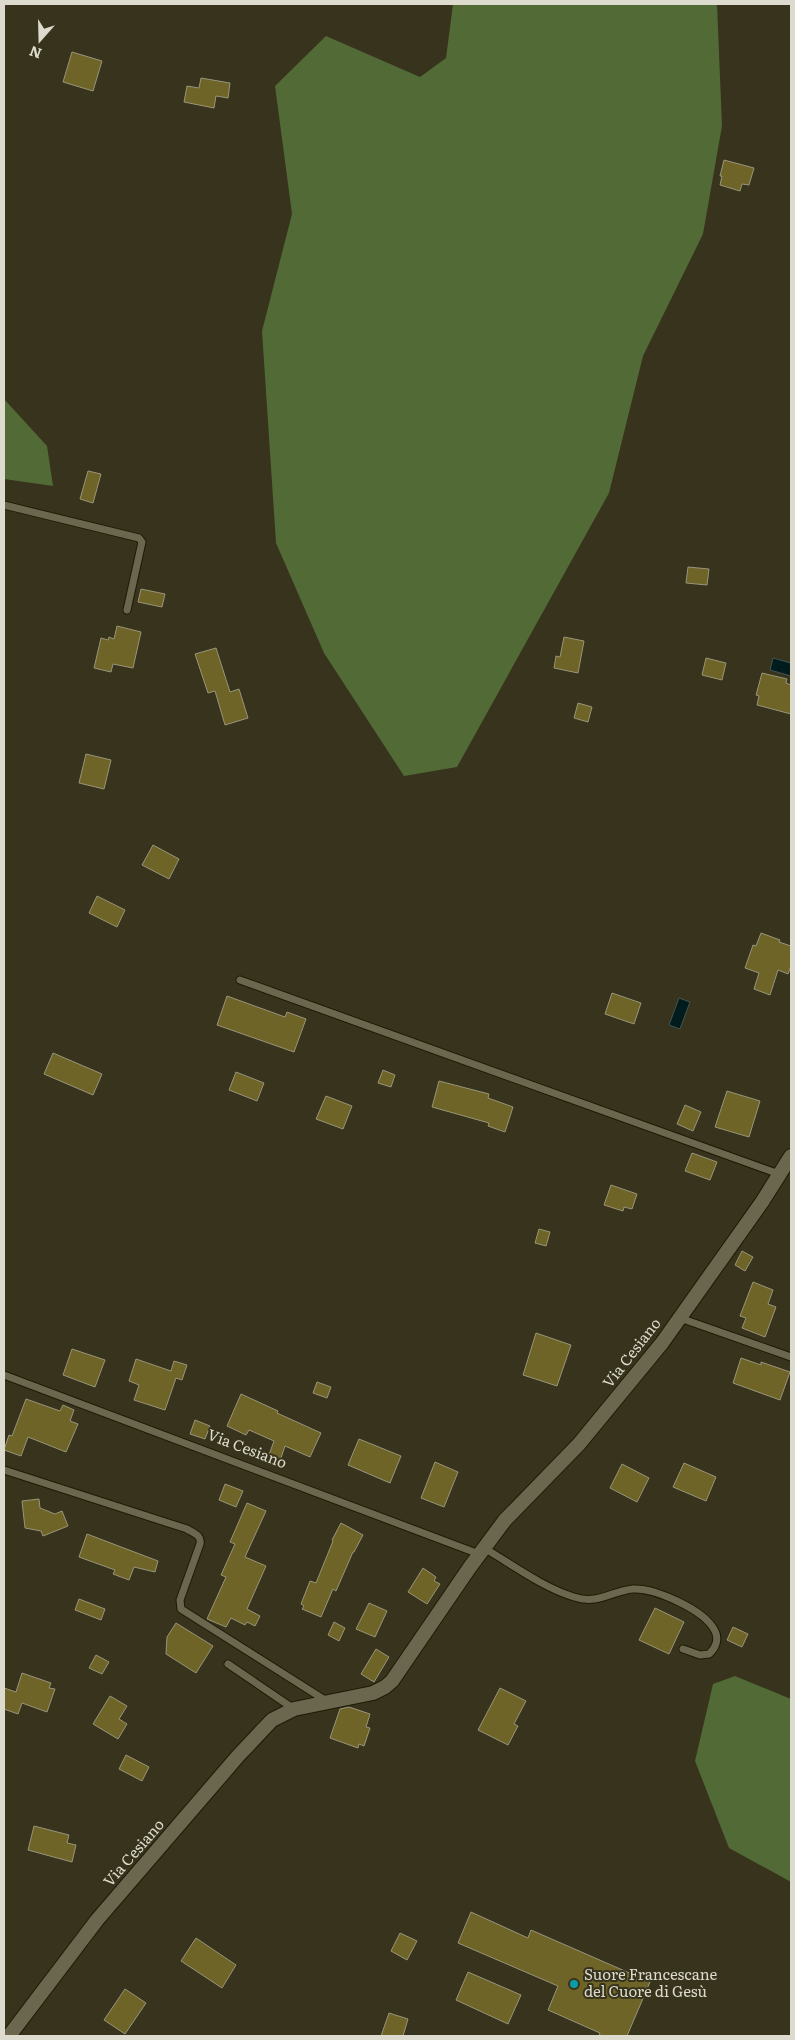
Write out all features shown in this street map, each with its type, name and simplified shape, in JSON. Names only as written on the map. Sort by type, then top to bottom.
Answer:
[{"type":"street","name":"Via Cesiano","points":[[9,2036],[26,2016],[88,1931],[238,1756],[272,1720],[294,1709],[367,1695],[389,1684],[482,1551],[512,1513],[571,1453],[616,1400],[680,1318],[791,1156]]},
{"type":"lane","points":[[4,505],[74,523],[128,533],[139,538],[142,542],[127,610]]},
{"type":"lane","points":[[240,980],[779,1174]]},
{"type":"lane","points":[[680,1318],[791,1357]]},
{"type":"lane","name":"Via Cesiano","points":[[4,1374],[482,1551]]},
{"type":"lane","points":[[4,1470],[196,1534],[200,1544],[180,1600],[181,1609],[328,1702]]},
{"type":"lane","points":[[482,1551],[576,1598],[586,1600],[602,1599],[626,1591],[645,1590],[679,1602],[701,1614],[712,1625],[717,1636],[714,1648],[705,1656],[683,1649]]},
{"type":"lane","points":[[228,1664],[294,1709]]},
{"type":"green space","points":[[453,4],[717,4],[722,126],[703,234],[643,356],[609,493],[457,767],[404,776],[324,653],[276,543],[262,331],[292,214],[275,86],[326,36],[420,77],[446,58]]},
{"type":"green space","points":[[4,399],[47,446],[53,486],[4,479]]},
{"type":"green space","points":[[735,1676],[791,1699],[791,1882],[729,1848],[695,1761],[713,1684]]},
{"type":"water","points":[[773,658],[791,663],[791,676],[770,670]]},
{"type":"water","points":[[679,998],[690,1002],[680,1029],[669,1025]]},
{"type":"building","points":[[72,52],[102,61],[93,91],[63,82]]},
{"type":"building","points":[[201,78],[230,83],[228,98],[216,96],[214,108],[184,102],[187,86],[199,88]]},
{"type":"building","points":[[724,160],[754,168],[749,185],[742,184],[740,191],[720,185]]},
{"type":"building","points":[[88,471],[101,474],[93,503],[80,499]]},
{"type":"building","points":[[688,567],[709,569],[707,585],[686,583]]},
{"type":"building","points":[[141,589],[165,594],[162,607],[138,602]]},
{"type":"building","points":[[117,626],[141,632],[133,668],[113,664],[111,672],[94,668],[101,638],[108,640],[109,637],[114,639]]},
{"type":"building","points":[[564,637],[584,641],[578,673],[554,668],[556,656],[560,657]]},
{"type":"building","points":[[216,648],[230,692],[239,689],[248,718],[225,725],[215,691],[208,693],[195,654]]},
{"type":"building","points":[[706,658],[726,663],[722,680],[702,675]]},
{"type":"building","points":[[762,673],[787,679],[786,683],[791,685],[791,714],[757,705],[759,696],[756,695]]},
{"type":"building","points":[[578,703],[592,707],[588,722],[574,718]]},
{"type":"building","points":[[86,754],[111,760],[104,789],[79,783]]},
{"type":"building","points":[[153,845],[179,859],[169,879],[142,865]]},
{"type":"building","points":[[97,896],[125,910],[117,927],[89,913]]},
{"type":"building","points":[[761,933],[791,946],[791,966],[788,974],[778,970],[770,995],[754,989],[759,973],[745,968],[753,945],[756,946]]},
{"type":"building","points":[[612,993],[641,1003],[634,1024],[605,1014]]},
{"type":"building","points":[[227,996],[285,1017],[287,1012],[306,1019],[294,1052],[217,1025]]},
{"type":"building","points":[[53,1053],[102,1074],[93,1095],[44,1074]]},
{"type":"building","points":[[383,1070],[395,1075],[391,1087],[378,1083]]},
{"type":"building","points":[[236,1072],[264,1083],[257,1101],[229,1090]]},
{"type":"building","points":[[439,1081],[489,1094],[488,1098],[513,1107],[505,1132],[488,1126],[489,1123],[432,1107]]},
{"type":"building","points":[[727,1091],[760,1101],[749,1137],[715,1127]]},
{"type":"building","points":[[326,1096],[352,1106],[343,1129],[316,1119]]},
{"type":"building","points":[[685,1105],[701,1112],[693,1131],[677,1124]]},
{"type":"building","points":[[692,1153],[717,1162],[710,1180],[685,1171]]},
{"type":"building","points":[[611,1185],[637,1194],[632,1209],[624,1207],[623,1211],[604,1205]]},
{"type":"building","points":[[539,1229],[550,1232],[546,1246],[535,1243]]},
{"type":"building","points":[[742,1251],[753,1257],[745,1271],[735,1265]]},
{"type":"building","points":[[753,1282],[773,1290],[768,1304],[776,1307],[765,1337],[742,1328],[746,1318],[740,1316]]},
{"type":"building","points":[[536,1333],[571,1345],[557,1386],[523,1375]]},
{"type":"building","points":[[72,1349],[105,1360],[95,1387],[63,1375]]},
{"type":"building","points":[[741,1358],[761,1365],[761,1362],[790,1372],[780,1400],[733,1383]]},
{"type":"building","points":[[136,1359],[171,1371],[174,1361],[187,1365],[182,1380],[176,1378],[165,1410],[134,1400],[139,1385],[129,1381]]},
{"type":"building","points":[[317,1382],[331,1387],[327,1398],[313,1393]]},
{"type":"building","points":[[241,1394],[321,1433],[310,1457],[285,1446],[278,1467],[266,1463],[274,1441],[249,1430],[246,1435],[227,1426]]},
{"type":"building","points":[[26,1399],[60,1411],[63,1405],[74,1410],[70,1421],[78,1424],[66,1452],[28,1437],[21,1456],[4,1450],[9,1435],[12,1436]]},
{"type":"building","points":[[195,1420],[210,1426],[205,1439],[190,1434]]},
{"type":"building","points":[[359,1439],[401,1456],[390,1483],[348,1465]]},
{"type":"building","points":[[435,1462],[458,1472],[444,1507],[421,1498]]},
{"type":"building","points":[[684,1463],[716,1477],[706,1501],[673,1487]]},
{"type":"building","points":[[622,1464],[649,1478],[637,1502],[610,1488]]},
{"type":"building","points":[[225,1484],[243,1491],[236,1507],[219,1500]]},
{"type":"building","points":[[39,1499],[40,1508],[55,1514],[62,1511],[68,1526],[43,1536],[41,1531],[25,1528],[22,1501]]},
{"type":"building","points":[[247,1503],[266,1511],[245,1557],[266,1566],[247,1609],[260,1616],[255,1626],[247,1622],[245,1625],[231,1618],[226,1627],[207,1619],[226,1577],[221,1575],[235,1544],[230,1542]]},
{"type":"building","points":[[341,1523],[363,1535],[353,1552],[336,1591],[333,1589],[321,1617],[302,1609],[304,1606],[301,1604],[310,1581],[316,1583],[332,1540]]},
{"type":"building","points":[[87,1534],[158,1561],[155,1572],[134,1567],[129,1580],[113,1574],[115,1570],[79,1557]]},
{"type":"building","points":[[423,1568],[436,1577],[434,1581],[440,1584],[427,1604],[408,1592]]},
{"type":"building","points":[[79,1599],[105,1609],[101,1620],[75,1610]]},
{"type":"building","points":[[369,1603],[387,1611],[375,1637],[356,1629]]},
{"type":"building","points":[[655,1608],[684,1622],[669,1654],[639,1640]]},
{"type":"building","points":[[334,1622],[345,1628],[339,1641],[328,1635]]},
{"type":"building","points":[[176,1623],[213,1646],[196,1673],[166,1654],[167,1637]]},
{"type":"building","points":[[733,1627],[748,1634],[742,1647],[727,1640]]},
{"type":"building","points":[[376,1649],[389,1657],[374,1682],[361,1674]]},
{"type":"building","points":[[96,1655],[109,1662],[102,1674],[89,1668]]},
{"type":"building","points":[[22,1673],[51,1683],[49,1688],[55,1689],[47,1712],[22,1703],[18,1714],[4,1709],[4,1688],[16,1692]]},
{"type":"building","points":[[500,1688],[526,1701],[514,1724],[518,1726],[508,1745],[478,1730]]},
{"type":"building","points":[[110,1696],[127,1706],[119,1719],[127,1724],[118,1739],[93,1724]]},
{"type":"building","points":[[349,1707],[370,1714],[366,1727],[370,1728],[364,1746],[359,1744],[358,1748],[330,1738],[340,1709]]},
{"type":"building","points":[[126,1755],[149,1767],[142,1781],[119,1769]]},
{"type":"building","points":[[34,1826],[69,1835],[67,1843],[76,1845],[72,1862],[28,1850]]},
{"type":"building","name":"Suore Francescane del Cuore di Gesù","points":[[471,1912],[528,1938],[531,1930],[650,1982],[627,2036],[599,2036],[600,2033],[548,2010],[558,1986],[458,1943]]},
{"type":"building","points":[[400,1933],[417,1941],[407,1960],[391,1951]]},
{"type":"building","points":[[196,1938],[236,1965],[222,1988],[181,1961]]},
{"type":"building","points":[[468,1972],[521,1995],[508,2024],[456,2000]]},
{"type":"building","points":[[125,1989],[146,2003],[125,2034],[104,2020]]},
{"type":"building","points":[[389,2013],[408,2019],[403,2036],[381,2036]]},
{"type":"place","name":"Suore Francescane del Cuore di Gesù","points":[[574,1984]]}]
